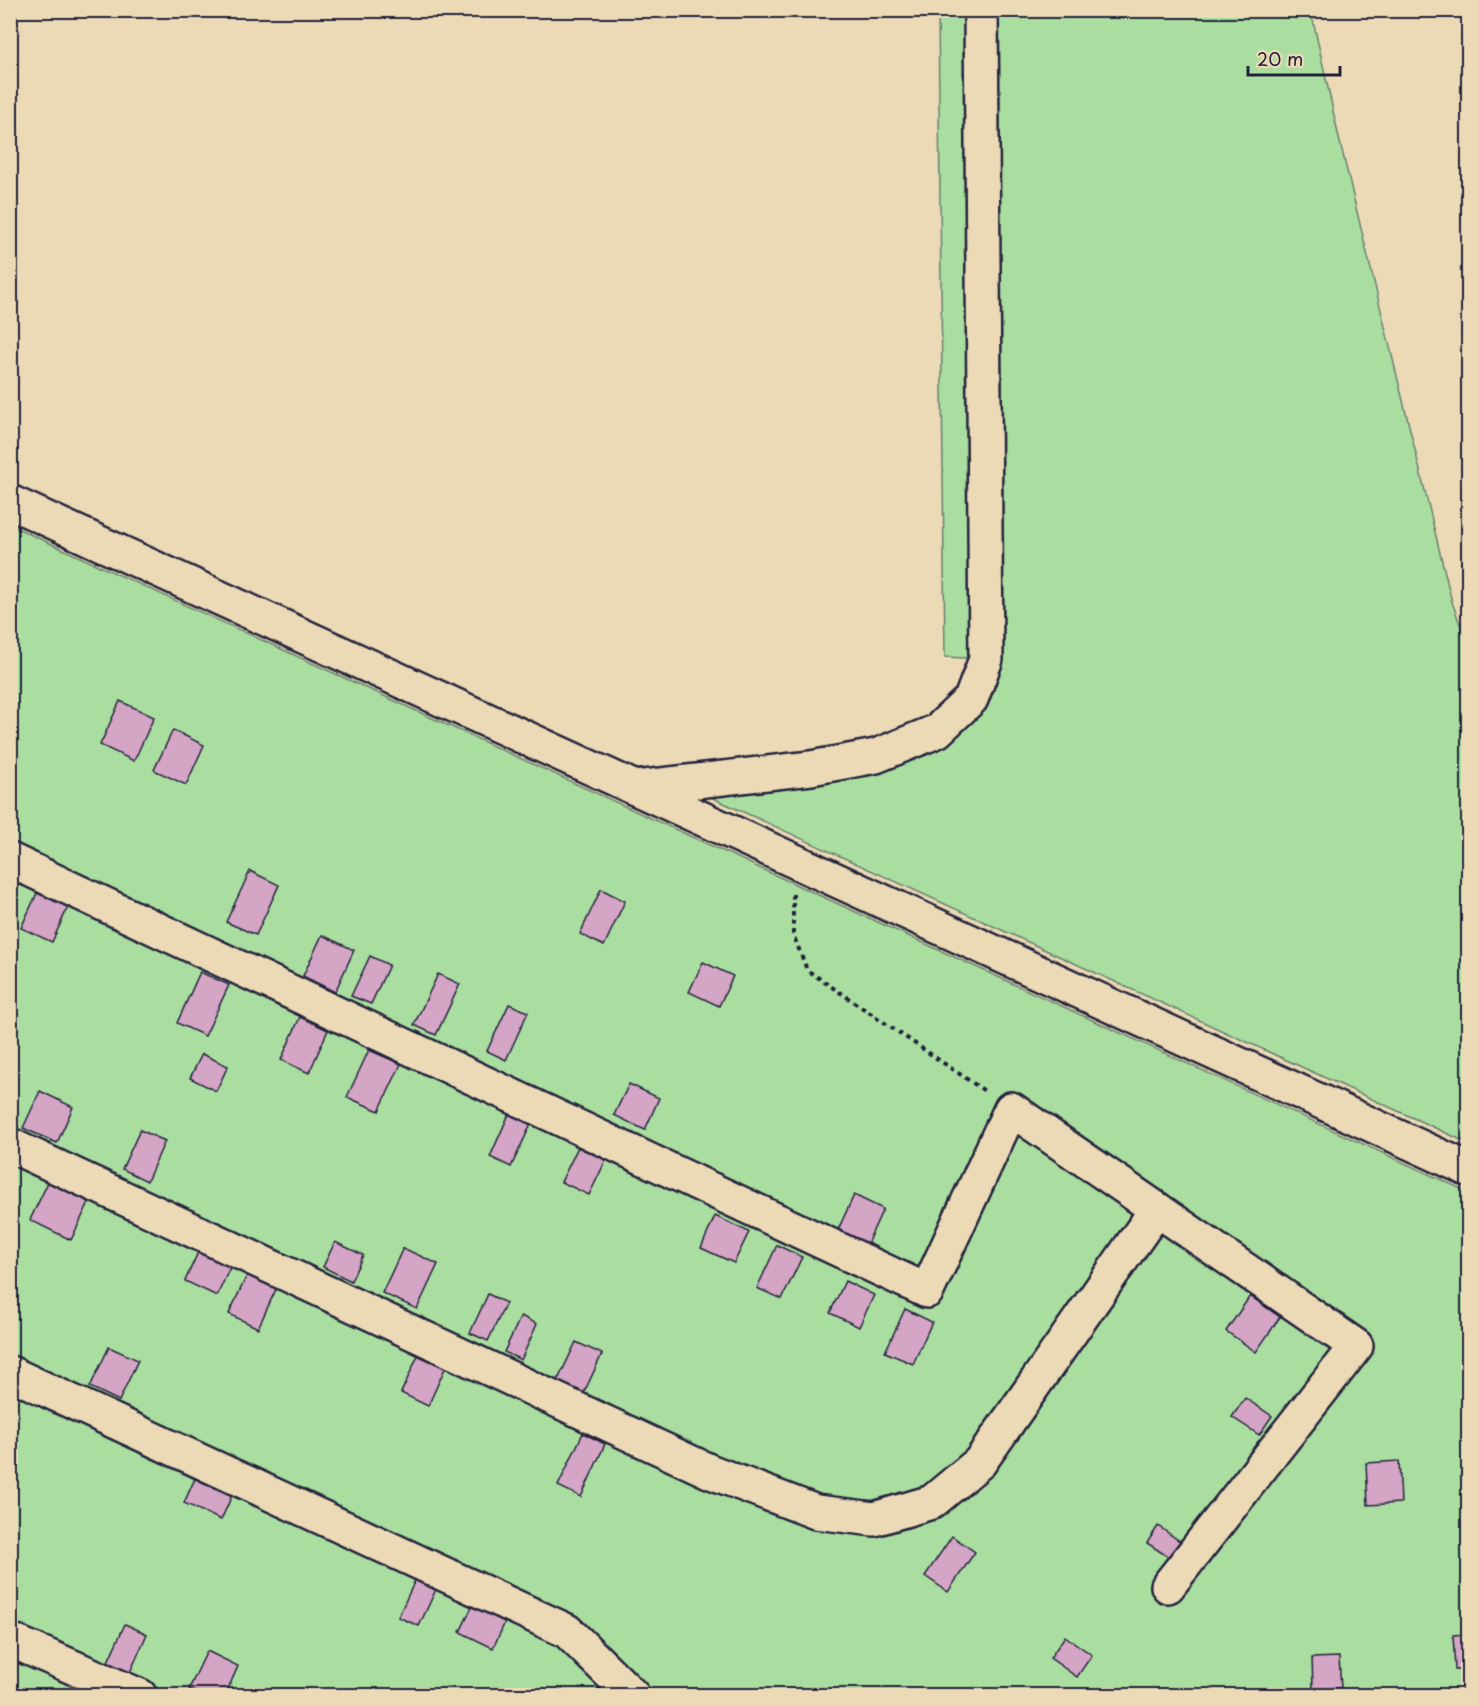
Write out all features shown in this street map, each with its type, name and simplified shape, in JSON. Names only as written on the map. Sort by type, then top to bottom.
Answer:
[{"type":"street","points":[[635,788],[811,768],[876,756],[937,731],[970,699],[986,660],[981,10]]},
{"type":"street","points":[[10,502],[1468,1169]]},
{"type":"street","points":[[10,860],[927,1291],[1011,1109],[1356,1346],[1168,1586]]},
{"type":"street","points":[[10,1145],[709,1471],[816,1512],[874,1519],[932,1502],[980,1462],[1157,1209]]},
{"type":"street","points":[[10,1373],[567,1631],[633,1695]]},
{"type":"street","points":[[10,1640],[140,1695]]},
{"type":"path","points":[[794,860],[793,934],[807,970],[1011,1109]]},
{"type":"green space","points":[[938,11],[1311,11],[1339,138],[1452,602],[1468,646],[1468,1143],[680,783],[937,731],[985,659],[945,657]]},
{"type":"green space","points":[[10,525],[1468,1192],[1468,1695],[11,1695]]},
{"type":"building","points":[[120,701],[154,717],[134,761],[100,745]]},
{"type":"building","points":[[173,730],[204,745],[186,785],[154,770]]},
{"type":"building","points":[[250,871],[279,885],[256,935],[226,922]]},
{"type":"building","points":[[601,889],[625,901],[604,946],[580,934]]},
{"type":"building","points":[[37,893],[68,907],[52,942],[21,928]]},
{"type":"building","points":[[322,935],[354,950],[335,992],[303,976]]},
{"type":"building","points":[[370,956],[389,965],[371,1004],[351,996]]},
{"type":"building","points":[[703,962],[733,976],[719,1006],[689,992]]},
{"type":"building","points":[[200,972],[229,985],[205,1036],[177,1023]]},
{"type":"building","points":[[438,974],[460,984],[436,1035],[414,1025]]},
{"type":"building","points":[[509,1004],[528,1012],[506,1060],[487,1051]]},
{"type":"building","points":[[300,1017],[328,1030],[309,1073],[281,1060]]},
{"type":"building","points":[[369,1050],[401,1064],[379,1111],[347,1097]]},
{"type":"building","points":[[202,1054],[228,1066],[216,1091],[190,1078]]},
{"type":"building","points":[[629,1084],[659,1098],[645,1130],[614,1115]]},
{"type":"building","points":[[40,1091],[73,1107],[57,1143],[23,1128]]},
{"type":"building","points":[[509,1114],[531,1124],[511,1167],[490,1157]]},
{"type":"building","points":[[140,1130],[165,1141],[147,1181],[122,1169]]},
{"type":"building","points":[[578,1147],[606,1160],[589,1195],[561,1182]]},
{"type":"building","points":[[50,1178],[91,1198],[71,1240],[30,1220]]},
{"type":"building","points":[[854,1195],[883,1209],[866,1246],[837,1232]]},
{"type":"building","points":[[715,1216],[749,1232],[734,1263],[701,1248]]},
{"type":"building","points":[[335,1242],[363,1255],[351,1281],[323,1267]]},
{"type":"building","points":[[777,1245],[802,1257],[782,1299],[757,1288]]},
{"type":"building","points":[[403,1248],[438,1264],[417,1309],[382,1293]]},
{"type":"building","points":[[199,1250],[231,1265],[217,1296],[185,1281]]},
{"type":"building","points":[[248,1273],[277,1287],[258,1328],[229,1314]]},
{"type":"building","points":[[845,1281],[874,1295],[859,1327],[830,1313]]},
{"type":"building","points":[[488,1294],[506,1303],[488,1341],[470,1333]]},
{"type":"building","points":[[1250,1296],[1280,1317],[1256,1352],[1226,1331]]},
{"type":"building","points":[[905,1309],[932,1322],[913,1364],[885,1352]]},
{"type":"building","points":[[521,1316],[537,1324],[521,1360],[504,1352]]},
{"type":"building","points":[[576,1342],[602,1354],[582,1397],[556,1384]]},
{"type":"building","points":[[109,1347],[138,1360],[119,1401],[90,1387]]},
{"type":"building","points":[[419,1353],[446,1366],[428,1406],[401,1393]]},
{"type":"building","points":[[1245,1398],[1272,1416],[1259,1435],[1232,1417]]},
{"type":"building","points":[[583,1433],[605,1444],[581,1497],[558,1486]]},
{"type":"building","points":[[1399,1461],[1401,1503],[1368,1505],[1366,1463]]},
{"type":"building","points":[[197,1474],[234,1491],[221,1520],[184,1503]]},
{"type":"building","points":[[1158,1526],[1181,1542],[1170,1558],[1147,1543]]},
{"type":"building","points":[[952,1536],[975,1552],[948,1592],[925,1576]]},
{"type":"building","points":[[418,1574],[439,1583],[419,1626],[398,1617]]},
{"type":"building","points":[[474,1603],[507,1618],[493,1648],[460,1632]]},
{"type":"building","points":[[125,1624],[147,1634],[128,1677],[106,1666]]},
{"type":"building","points":[[1468,1634],[1468,1670],[1455,1670],[1453,1635]]},
{"type":"building","points":[[1065,1636],[1092,1655],[1077,1677],[1050,1658]]},
{"type":"building","points":[[207,1651],[238,1666],[225,1696],[203,1696],[189,1689]]},
{"type":"building","points":[[1339,1657],[1341,1688],[1313,1689],[1312,1658]]}]
